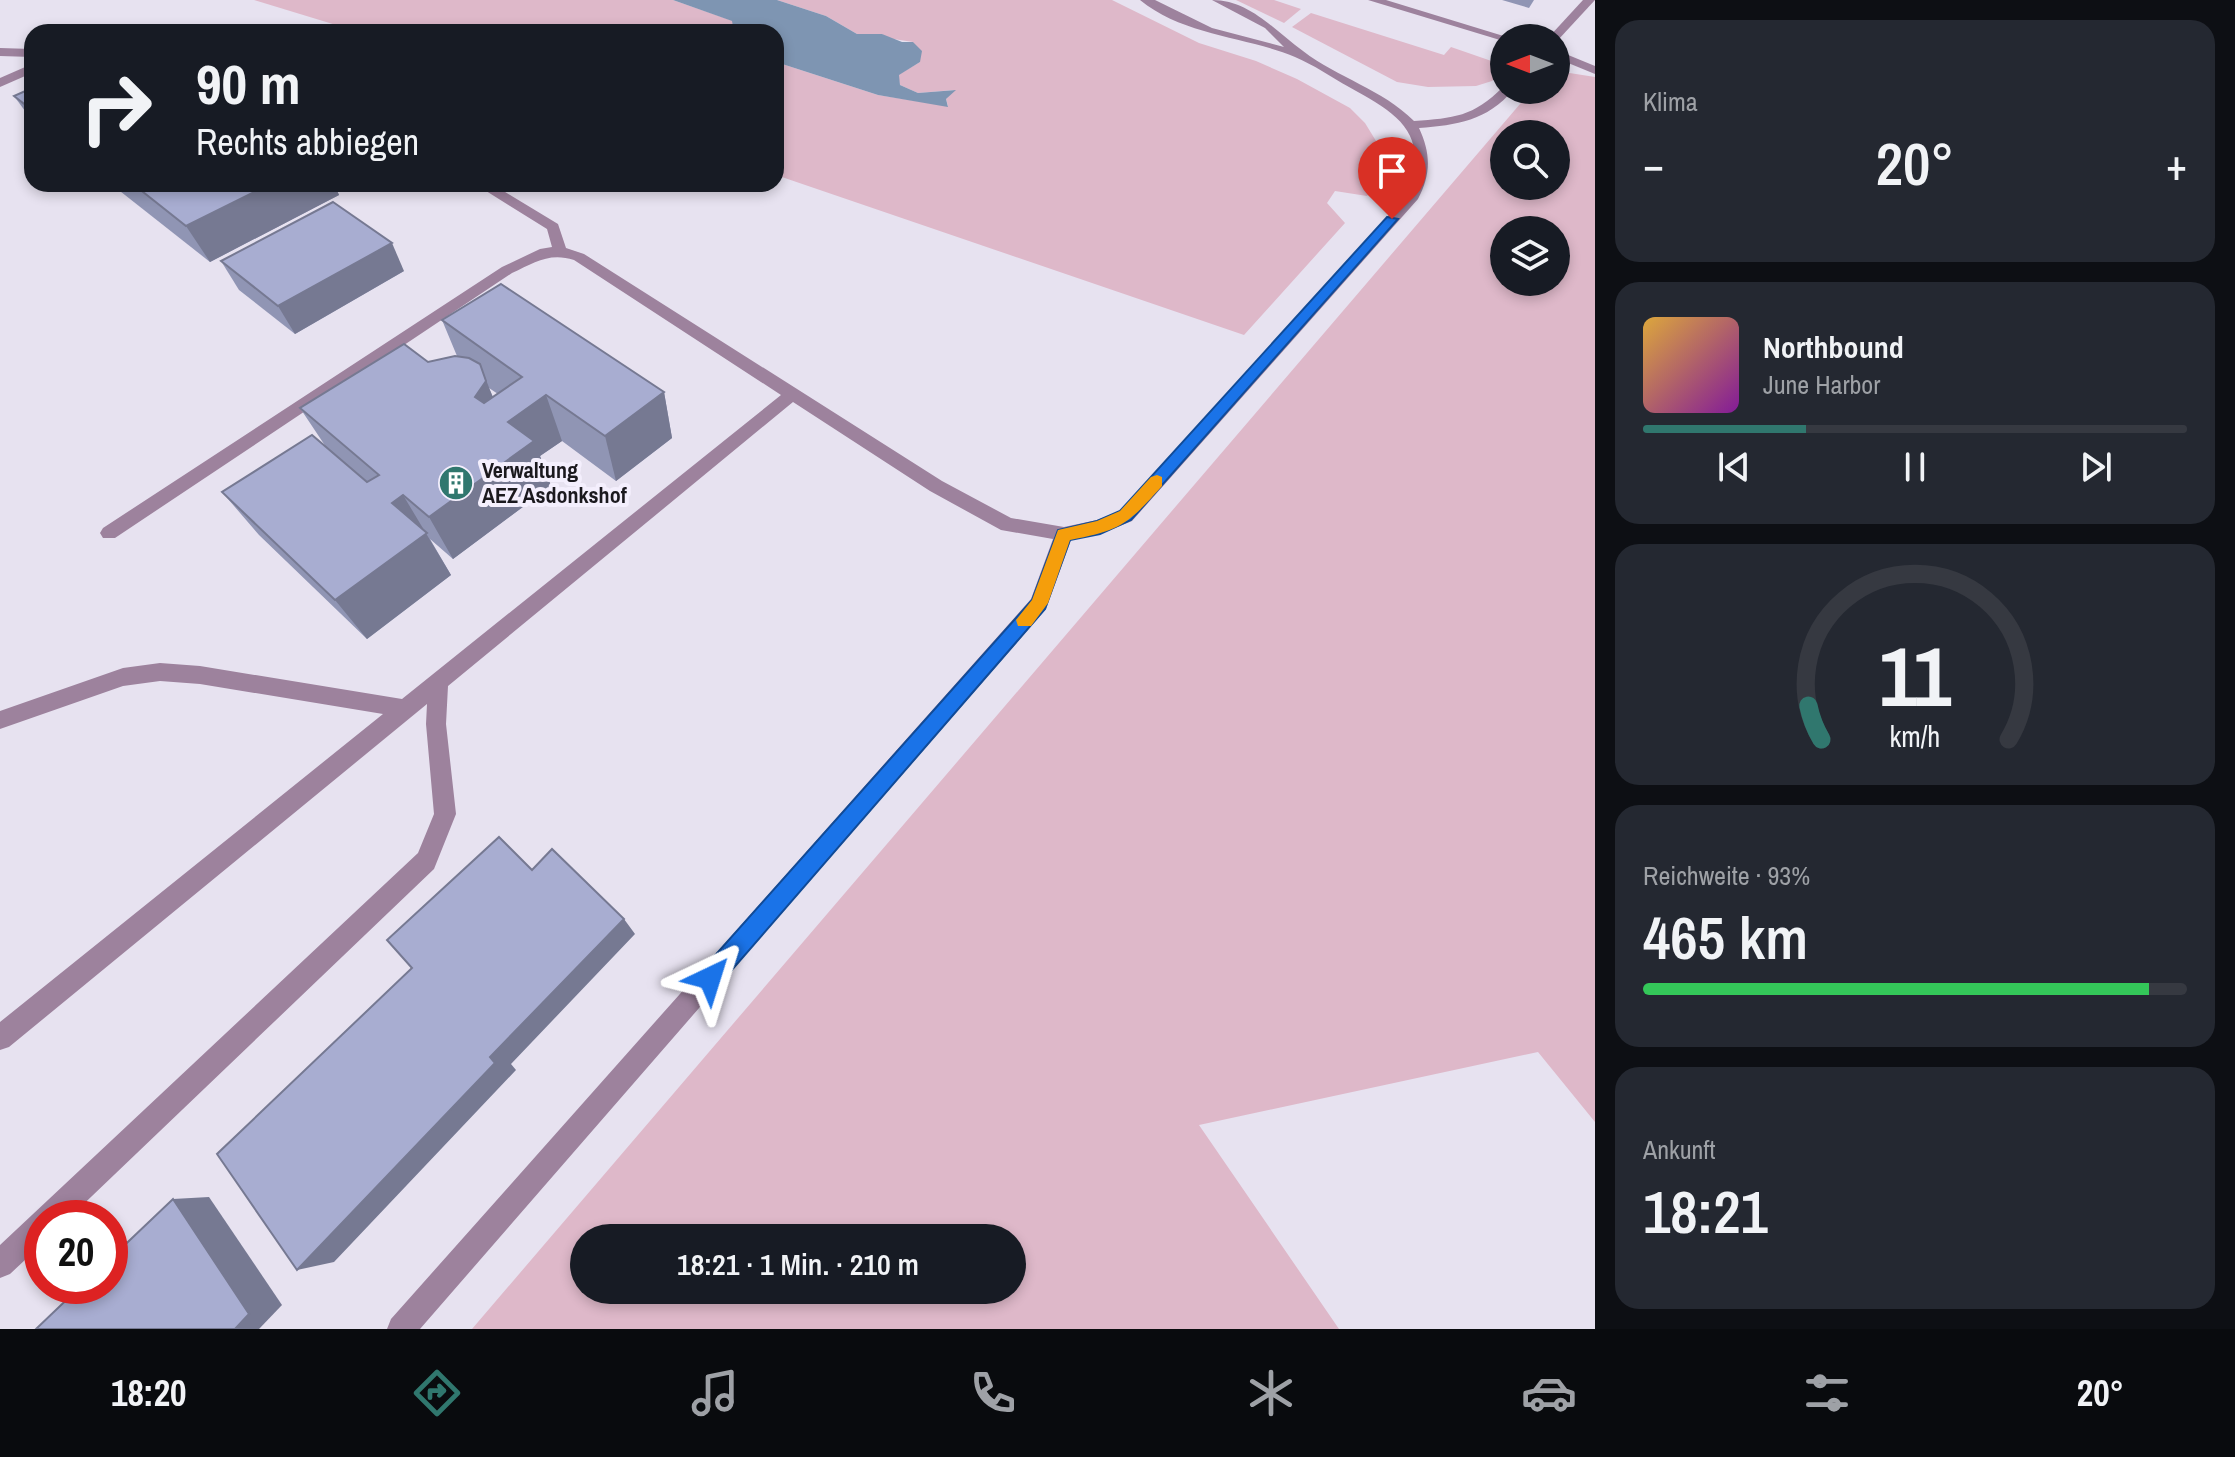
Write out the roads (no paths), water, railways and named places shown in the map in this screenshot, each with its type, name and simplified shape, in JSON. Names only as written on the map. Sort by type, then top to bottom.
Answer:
[{"type":"lane","points":[[109,533],[507,270],[529,258],[560,251],[579,257],[640,293],[936,486],[1007,525],[1064,534],[1100,527],[1126,516],[1413,196],[1423,169],[1421,146],[1411,125],[1378,97],[1299,54],[1208,30],[1146,0]]},
{"type":"lane","points":[[1218,0],[1269,26],[1299,54]]},
{"type":"lane","points":[[1374,0],[1490,34]]},
{"type":"lane","points":[[1567,24],[1589,0]]},
{"type":"lane","points":[[0,52],[24,53]]},
{"type":"lane","points":[[1570,60],[1595,70]]},
{"type":"lane","points":[[0,83],[24,72]]},
{"type":"lane","points":[[1411,125],[1461,121],[1480,115],[1492,104]]},
{"type":"lane","points":[[495,192],[553,227],[560,251]]},
{"type":"lane","points":[[0,1038],[793,394]]},
{"type":"lane","points":[[401,1329],[1039,603],[1064,534]]},
{"type":"lane","points":[[0,720],[123,677],[160,672],[200,675],[407,709]]},
{"type":"lane","points":[[68,1200],[426,861],[445,814],[436,724],[438,683]]},
{"type":"lane","points":[[0,1264],[24,1242]]},
{"type":"water","points":[[673,0],[777,0],[826,16],[857,34],[882,34],[902,42],[913,42],[922,51],[920,62],[899,75],[900,85],[918,93],[956,90],[946,99],[948,107],[878,95],[784,65],[784,24],[733,24],[732,21]]},
{"type":"place","name":"Verwaltung AEZ Asdonkshof","points":[[456,483]]}]
